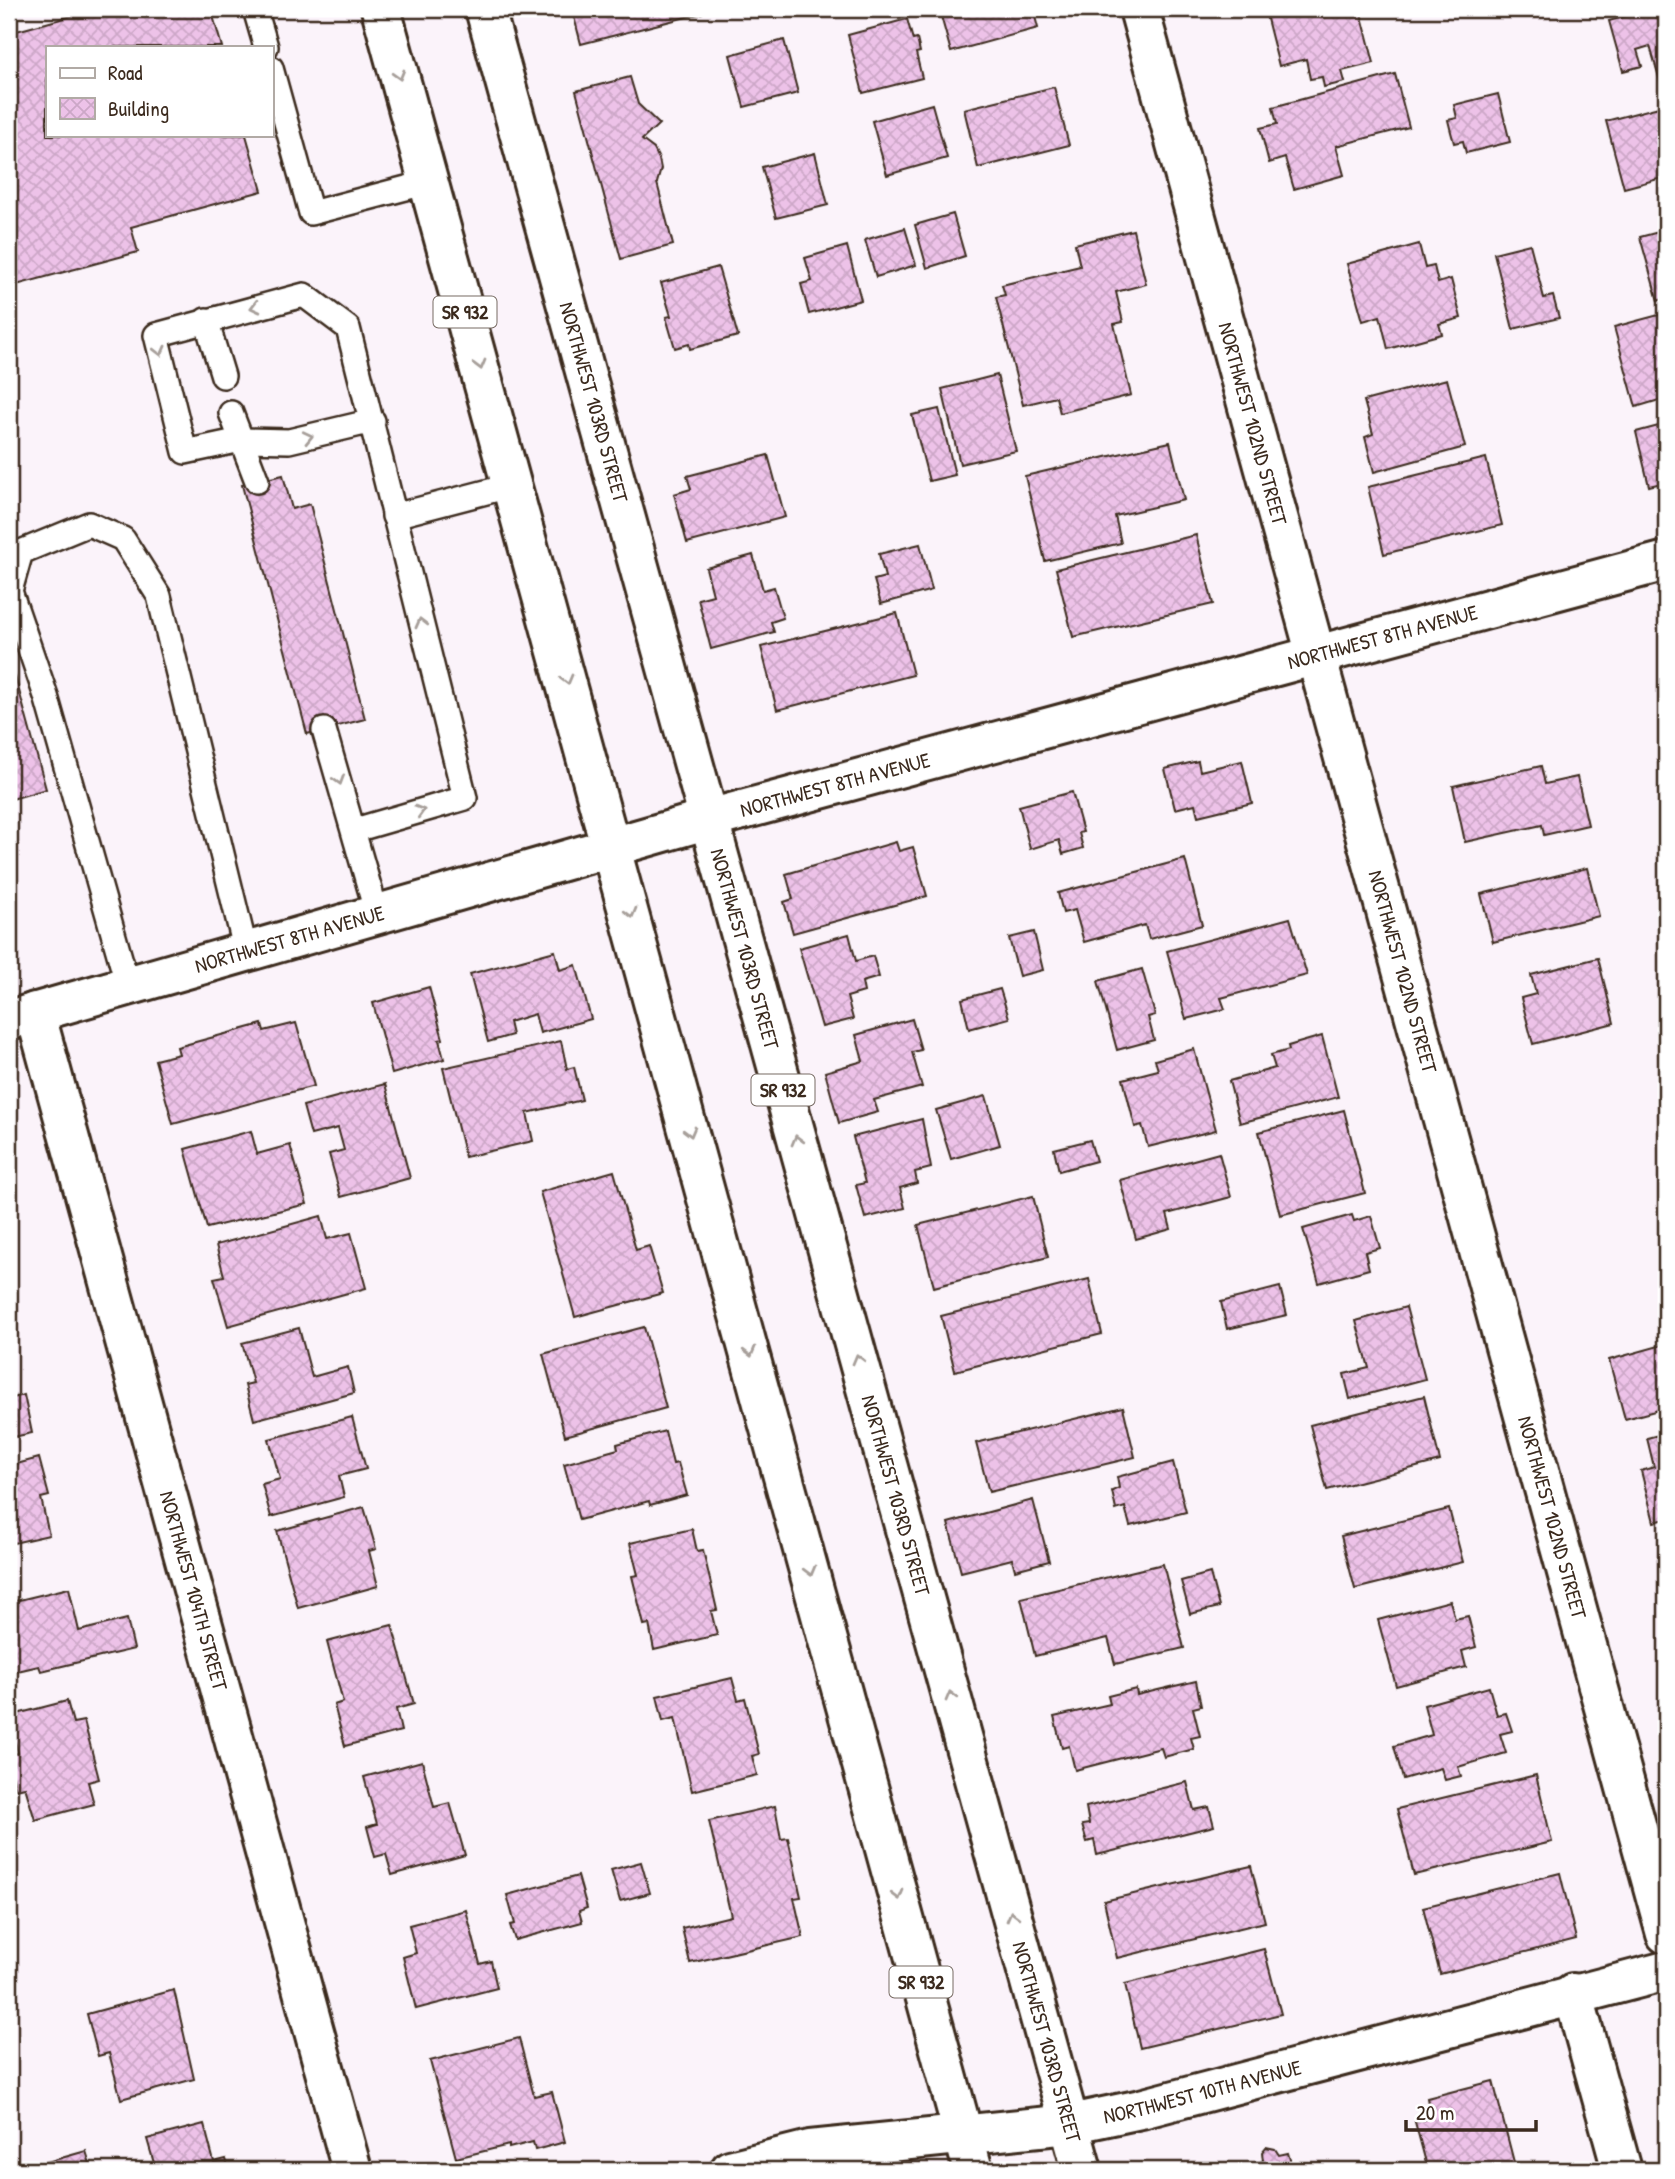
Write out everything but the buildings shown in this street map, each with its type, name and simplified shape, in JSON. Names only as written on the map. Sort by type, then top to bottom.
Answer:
[{"type":"street","name":"SR 932","points":[[381,9],[613,847],[968,2153]]},
{"type":"street","name":"NORTHWEST 103RD STREET","points":[[485,9],[1082,2170]]},
{"type":"street","name":"NORTHWEST 102ND STREET","points":[[1139,9],[1666,1934]]},
{"type":"street","name":"NORTHWEST 8TH AVENUE","points":[[22,1016],[709,819],[1666,561]]},
{"type":"street","name":"NORTHWEST 104TH STREET","points":[[22,1016],[352,2170]]},
{"type":"street","name":"NORTHWEST 10TH AVENUE","points":[[730,2170],[810,2150],[968,2153],[1070,2124],[1140,2109],[1573,1993],[1666,1971]]},
{"type":"street","points":[[1573,1993],[1622,2170]]},
{"type":"lane","points":[[255,9],[266,46]]},
{"type":"lane","points":[[273,75],[311,213],[429,182]]},
{"type":"lane","points":[[355,831],[465,798],[394,516],[373,421],[348,328],[304,295],[156,335],[185,452],[241,440],[289,441],[373,421]]},
{"type":"lane","points":[[206,320],[223,376]]},
{"type":"lane","points":[[231,413],[257,481]]},
{"type":"lane","points":[[394,516],[513,485]]},
{"type":"lane","points":[[128,986],[46,696],[10,591],[21,552],[89,524],[123,539],[159,596],[246,952]]},
{"type":"lane","points":[[324,730],[377,914]]}]
